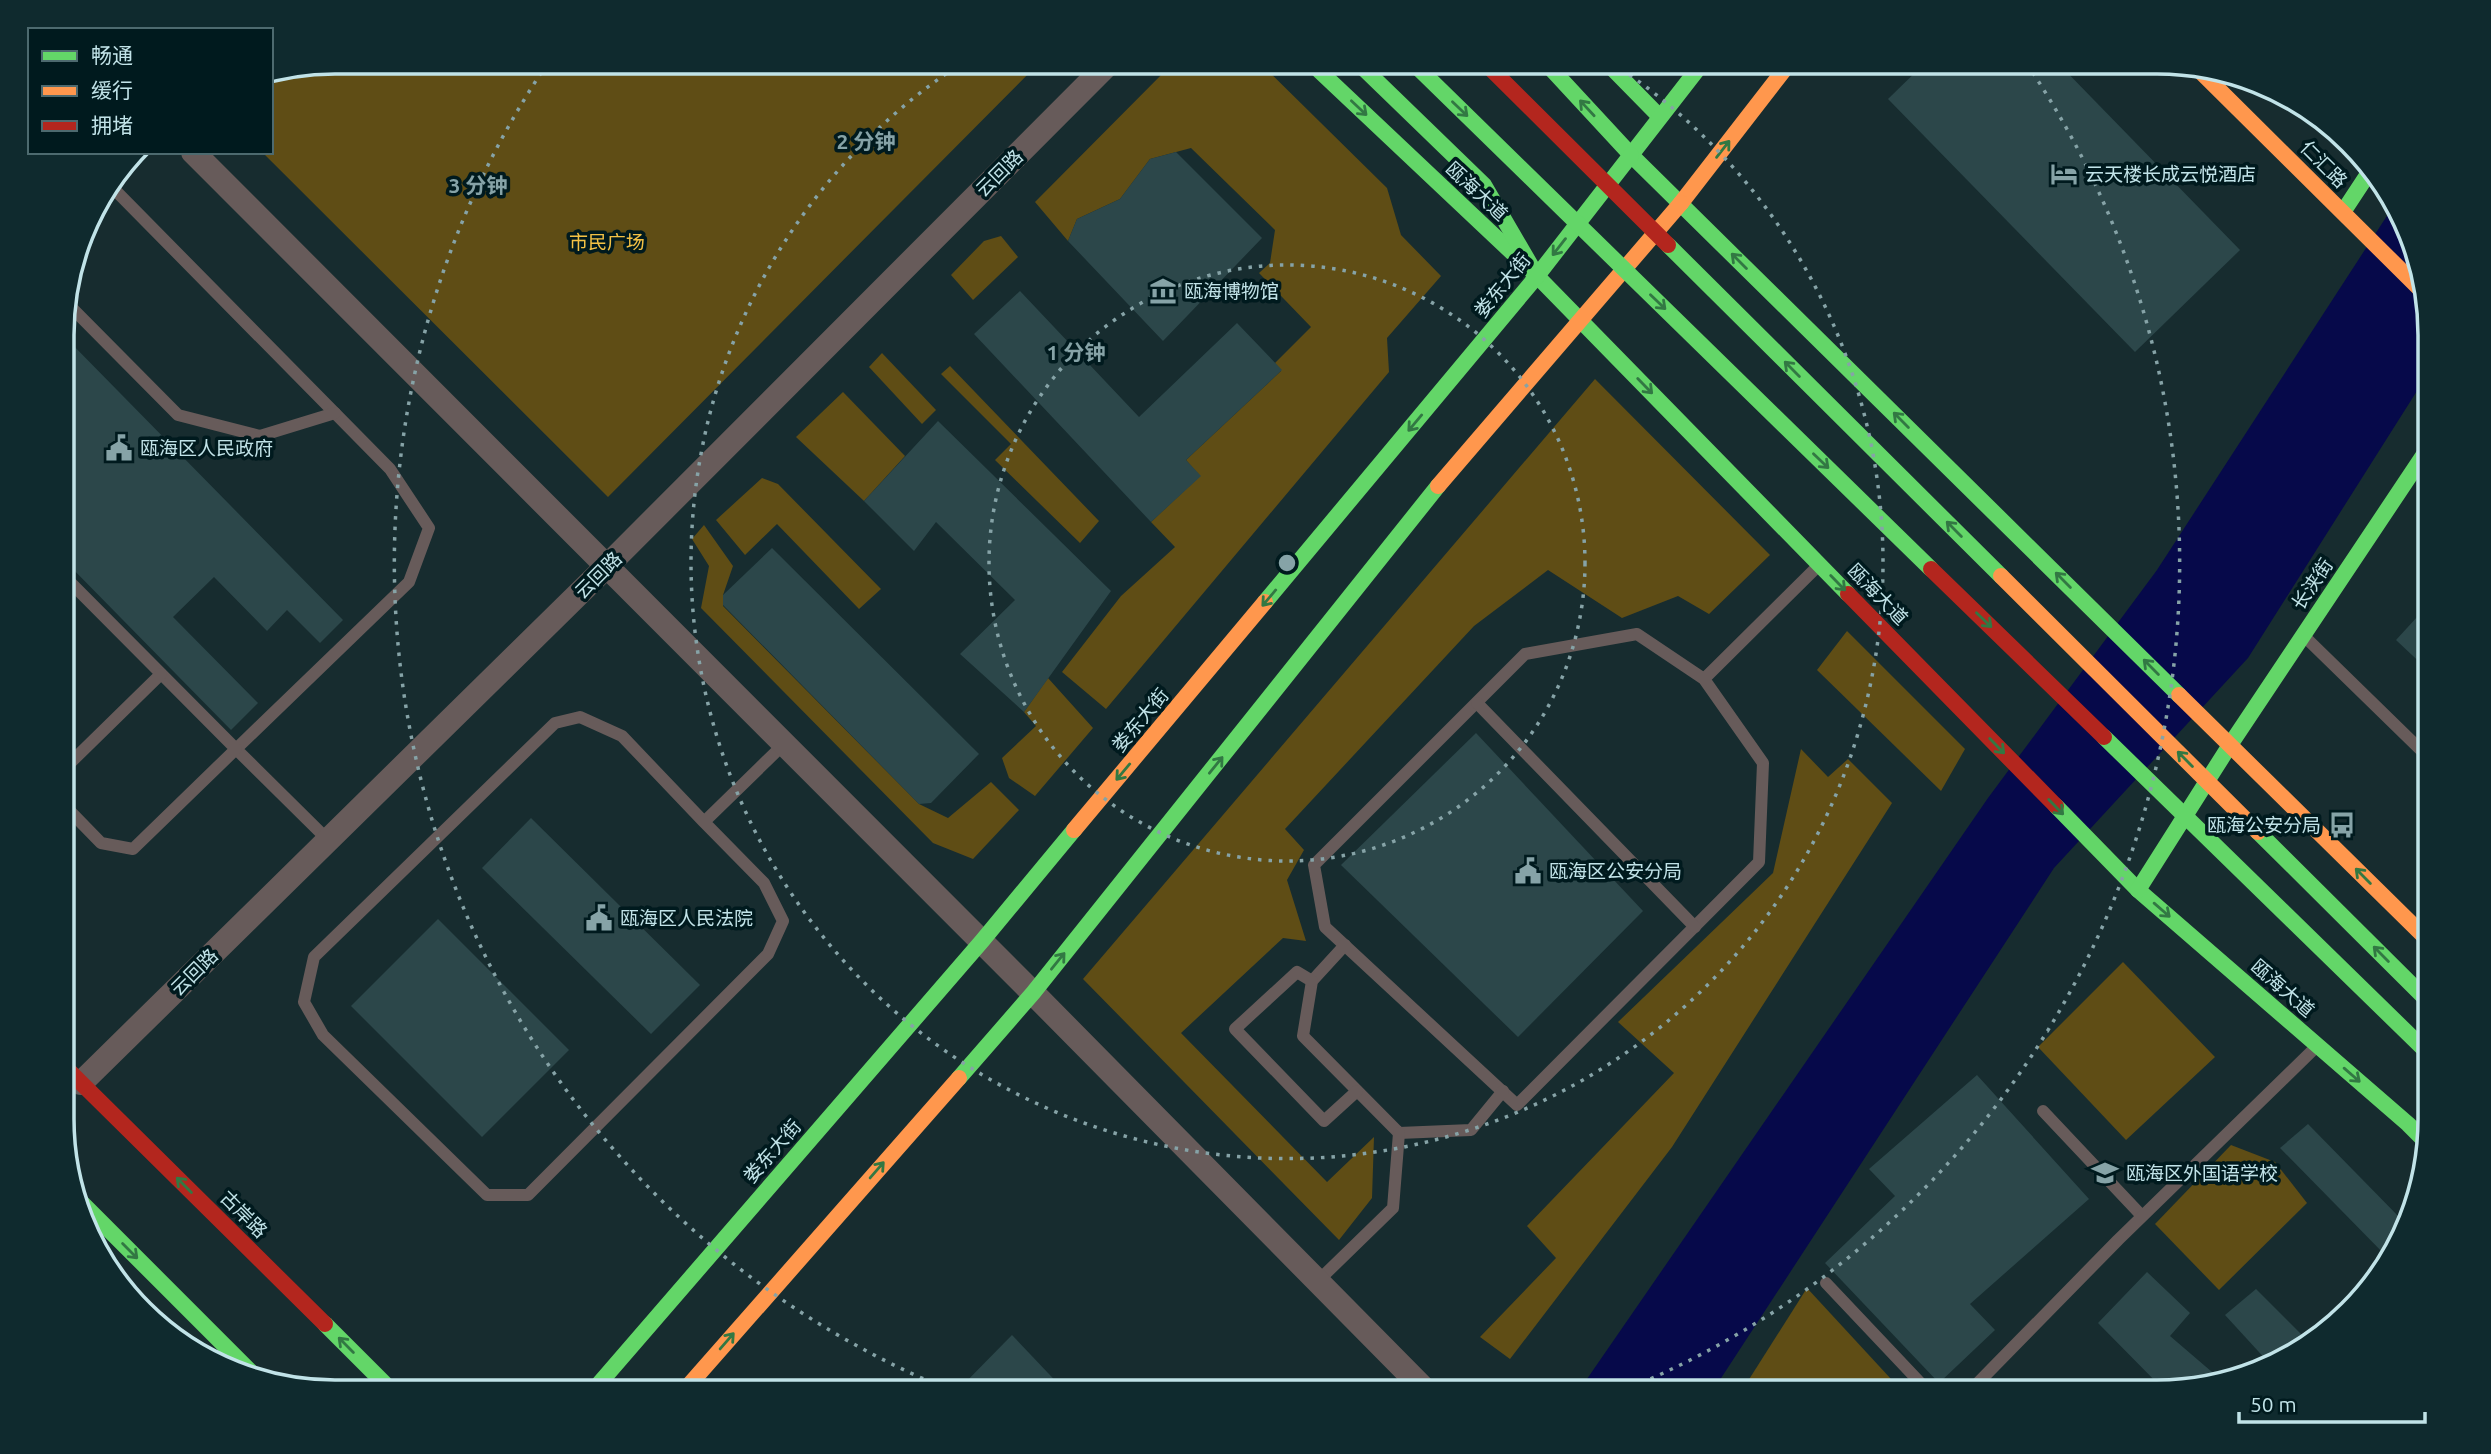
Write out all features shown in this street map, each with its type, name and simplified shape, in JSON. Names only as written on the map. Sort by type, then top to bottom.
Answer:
[{"type":"main road","name":"瓯海大道","points":[[1323,74],[1580,319],[2138,890],[2417,1133]]},
{"type":"main road","points":[[1369,74],[1484,185],[1537,276]]},
{"type":"main road","points":[[1424,74],[2418,1043]]},
{"type":"main road","points":[[1496,74],[2418,991]]},
{"type":"main road","points":[[1556,74],[1631,155],[2418,930]]},
{"type":"main road","points":[[1618,74],[1660,117]]},
{"type":"main road","name":"娄东大街","points":[[602,1380],[982,941],[1537,276],[1694,74]]},
{"type":"main road","points":[[693,1380],[1033,993],[1454,466],[1681,203],[1781,74]]},
{"type":"main road","name":"仁汇路","points":[[2208,79],[2411,280]]},
{"type":"main road","points":[[2343,212],[2365,178]]},
{"type":"main road","name":"长浃街","points":[[2138,890],[2230,745],[2418,464]]},
{"type":"main road","name":"古岸路","points":[[74,1076],[381,1380]]},
{"type":"main road","points":[[90,1211],[243,1364]]},
{"type":"street","name":"云回路","points":[[74,1072],[328,840],[607,566],[1098,74]]},
{"type":"street","points":[[195,154],[982,941],[1415,1380]]},
{"type":"lane","points":[[74,816],[101,843],[133,849],[409,582],[429,528],[390,469],[117,192]]},
{"type":"lane","points":[[75,311],[178,415],[260,436],[335,413]]},
{"type":"lane","points":[[1704,679],[1820,564]]},
{"type":"lane","points":[[74,586],[328,840]]},
{"type":"lane","points":[[1637,634],[1704,679],[1763,763],[1759,862],[1517,1105],[1325,927],[1314,865],[1525,654],[1637,634]]},
{"type":"lane","points":[[2304,635],[2418,747]]},
{"type":"lane","points":[[74,759],[161,674]]},
{"type":"lane","points":[[1477,703],[1695,927]]},
{"type":"lane","points":[[580,717],[622,736],[704,822],[764,883],[783,921],[768,954],[528,1195],[487,1195],[323,1035],[304,1002],[314,957],[555,723],[580,717]]},
{"type":"lane","points":[[704,822],[784,744]]},
{"type":"lane","points":[[1345,945],[1312,981],[1303,1036],[1399,1133],[1471,1130],[1503,1091]]},
{"type":"lane","points":[[1312,981],[1297,972],[1235,1029],[1324,1121],[1357,1091]]},
{"type":"lane","points":[[1981,1380],[2142,1216],[2317,1045]]},
{"type":"lane","points":[[2043,1111],[2142,1216]]},
{"type":"lane","points":[[1318,1281],[1393,1209],[1399,1133]]},
{"type":"lane","points":[[1826,1283],[1918,1380]]},
{"type":"green space","name":"市民广场","points":[[318,74],[1028,74],[608,497],[264,154],[273,154],[273,81]]},
{"type":"green space","points":[[1162,74],[1271,74],[1387,188],[1401,235],[1441,276],[1387,338],[1389,372],[1106,709],[1062,672],[1121,596],[1175,547],[1151,522],[1200,476],[1186,460],[1281,371],[1275,363],[1311,327],[1259,273],[1270,263],[1275,230],[1191,148],[1150,159],[1120,199],[1077,219],[1068,241],[1035,202]]},
{"type":"green space","points":[[1001,236],[1018,257],[973,300],[951,275],[984,241]]},
{"type":"green space","points":[[882,353],[936,410],[922,424],[869,367]]},
{"type":"green space","points":[[950,366],[1099,521],[1080,543],[995,460],[1011,444],[941,374]]},
{"type":"green space","points":[[1595,379],[1770,555],[1709,614],[1678,596],[1622,618],[1548,570],[1474,626],[1285,829],[1304,850],[1287,880],[1306,941],[1283,938],[1181,1033],[1327,1182],[1374,1137],[1372,1198],[1339,1240],[1083,979]]},
{"type":"green space","points":[[843,392],[905,456],[864,501],[796,437]]},
{"type":"green space","points":[[762,478],[778,484],[881,589],[859,609],[777,524],[745,555],[716,520]]},
{"type":"green space","points":[[704,525],[733,566],[723,595],[723,606],[919,804],[948,818],[991,782],[1019,810],[973,859],[933,843],[701,608],[709,566],[692,539]]},
{"type":"green space","points":[[1847,631],[1965,749],[1941,791],[1817,670]]},
{"type":"green space","points":[[1048,678],[1093,728],[1035,796],[1009,778],[1002,758],[1036,726],[1024,712]]},
{"type":"green space","points":[[1801,749],[1828,777],[1848,759],[1892,803],[1672,1147],[1510,1359],[1480,1337],[1556,1258],[1527,1226],[1674,1073],[1618,1022],[1773,873]]},
{"type":"green space","points":[[2123,962],[2215,1057],[2126,1140],[2038,1047]]},
{"type":"green space","points":[[2231,1145],[2275,1162],[2307,1203],[2219,1290],[2155,1224]]},
{"type":"green space","points":[[1807,1288],[1892,1380],[1749,1380]]},
{"type":"shaded area","points":[[2388,214],[2409,267],[2415,301],[2418,389],[2248,658],[2054,868],[1720,1380],[1586,1380],[1988,798],[2157,570]]},
{"type":"building","name":"云天楼长成云悦酒店","points":[[1914,74],[2069,74],[2240,250],[2135,352],[1888,99]]},
{"type":"building","name":"瓯海博物馆","points":[[1176,152],[1262,238],[1163,341],[1068,241],[1077,219],[1120,199],[1150,159]]},
{"type":"building","points":[[1020,291],[1139,417],[1237,323],[1282,370],[1186,460],[1201,476],[1151,522],[974,334]]},
{"type":"building","name":"瓯海区人民政府","points":[[74,346],[343,620],[320,643],[287,610],[267,631],[214,577],[173,617],[258,703],[231,730],[74,570]]},
{"type":"building","points":[[938,421],[1111,591],[1024,712],[960,654],[1015,600],[936,522],[914,551],[864,501]]},
{"type":"building","points":[[772,548],[979,754],[931,803],[919,804],[723,605],[723,595]]},
{"type":"building","points":[[2418,616],[2418,661],[2396,640]]},
{"type":"building","points":[[1476,733],[1643,911],[1518,1037],[1341,865]]},
{"type":"building","points":[[531,818],[700,985],[651,1034],[482,868]]},
{"type":"building","points":[[438,919],[569,1050],[482,1137],[351,1006]]},
{"type":"building","points":[[1977,1075],[2089,1199],[1970,1304],[1995,1330],[1942,1380],[1936,1380],[1825,1263],[1895,1196],[1869,1169]]},
{"type":"building","points":[[2308,1124],[2399,1217],[2381,1251],[2280,1148]]},
{"type":"building","points":[[2147,1272],[2190,1313],[2170,1336],[2214,1374],[2154,1380],[2098,1323]]},
{"type":"building","points":[[2256,1289],[2302,1335],[2264,1358],[2225,1315]]},
{"type":"building","points":[[1012,1335],[1055,1380],[968,1380]]},
{"type":"traffic: fast","points":[[1323,74],[1537,276],[1848,594]]},
{"type":"traffic: fast","points":[[1369,74],[1484,185],[1537,276]]},
{"type":"traffic: fast","points":[[1424,74],[1931,569]]},
{"type":"traffic: fast","points":[[1556,74],[1631,155],[2179,695]]},
{"type":"traffic: fast","points":[[1618,74],[1660,117]]},
{"type":"traffic: fast","points":[[1631,155],[1694,74]]},
{"type":"traffic: fast","points":[[1265,602],[1537,276],[1631,155]]},
{"type":"traffic: fast","points":[[2343,212],[2365,179]]},
{"type":"traffic: fast","points":[[1668,245],[2001,576]]},
{"type":"traffic: fast","points":[[2138,890],[2230,745],[2418,463]]},
{"type":"traffic: fast","points":[[959,1078],[1033,993],[1438,486]]},
{"type":"traffic: fast","points":[[2104,737],[2418,1043]]},
{"type":"traffic: fast","points":[[2056,806],[2138,890],[2417,1133]]},
{"type":"traffic: fast","points":[[602,1380],[982,941],[1074,830]]},
{"type":"traffic: fast","points":[[2258,832],[2418,991]]},
{"type":"traffic: fast","points":[[90,1211],[243,1364]]},
{"type":"traffic: fast","points":[[325,1324],[381,1380]]},
{"type":"traffic: slow","points":[[1681,203],[1781,74]]},
{"type":"traffic: slow","points":[[2208,79],[2411,280]]},
{"type":"traffic: slow","points":[[1438,486],[1681,203]]},
{"type":"traffic: slow","points":[[2001,576],[2258,832]]},
{"type":"traffic: slow","points":[[1074,830],[1265,602]]},
{"type":"traffic: slow","points":[[2179,695],[2418,930]]},
{"type":"traffic: slow","points":[[693,1380],[959,1078]]},
{"type":"traffic: jam","points":[[1496,74],[1668,245]]},
{"type":"traffic: jam","points":[[1931,569],[2104,737]]},
{"type":"traffic: jam","points":[[1848,594],[2056,806]]},
{"type":"traffic: jam","points":[[74,1076],[325,1324]]},
{"type":"place","name":"云天楼长成云悦酒店","points":[[2064,174]]},
{"type":"place","name":"瓯海博物馆","points":[[1163,291]]},
{"type":"place","name":"瓯海区人民政府","points":[[119,448]]},
{"type":"place","name":"瓯海公安分局","points":[[2342,825]]},
{"type":"place","name":"瓯海区公安分局","points":[[1528,871]]},
{"type":"place","name":"瓯海区人民法院","points":[[599,918]]},
{"type":"place","name":"瓯海区外国语学校","points":[[2105,1173]]}]
